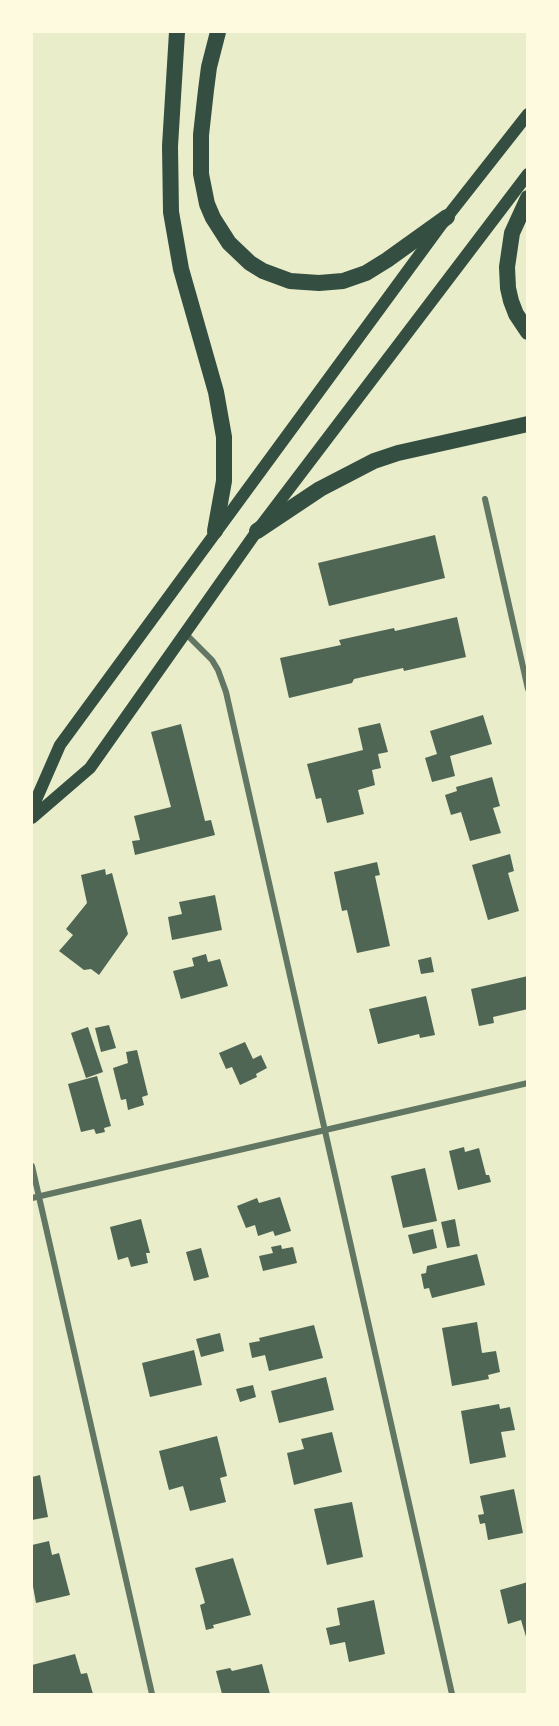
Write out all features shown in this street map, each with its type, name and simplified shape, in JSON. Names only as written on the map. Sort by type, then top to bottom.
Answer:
[{"type":"highway","points":[[177,32],[170,146],[171,212],[181,269],[216,392],[224,437],[224,481],[215,531]]},
{"type":"highway","points":[[218,32],[209,67],[203,114],[200,155],[203,187],[207,204],[220,231],[250,263],[263,271],[290,281],[319,284],[343,280],[366,273],[447,217]]},
{"type":"highway","points":[[528,198],[512,233],[507,267],[511,301],[516,314],[528,332]]},
{"type":"highway","points":[[257,531],[320,489],[374,461],[398,453],[528,424]]},
{"type":"main road","points":[[32,809],[60,745],[447,217],[528,114]]},
{"type":"main road","points":[[32,818],[90,768],[257,531],[528,174]]},
{"type":"street","points":[[484,499],[528,689]]},
{"type":"street","points":[[185,633],[212,660],[226,692],[452,1695]]},
{"type":"street","points":[[35,1197],[528,1083]]},
{"type":"street","points":[[32,1166],[35,1197],[152,1695]]},
{"type":"building","points":[[435,535],[445,578],[329,606],[318,563]]},
{"type":"building","points":[[457,617],[466,657],[354,679],[352,683],[289,698],[280,658],[341,645],[339,640],[394,628],[395,631]]},
{"type":"building","points":[[483,715],[492,744],[450,756],[455,776],[432,782],[425,758],[437,754],[430,731]]},
{"type":"building","points":[[380,723],[388,752],[378,754],[381,768],[372,770],[375,785],[358,790],[364,814],[327,823],[321,798],[316,799],[307,764],[363,750],[358,728]]},
{"type":"building","points":[[181,724],[205,821],[211,820],[215,835],[135,855],[132,841],[140,840],[134,816],[171,807],[151,732]]},
{"type":"building","points":[[492,777],[500,806],[493,808],[501,833],[470,841],[461,812],[451,815],[445,795],[457,791],[456,787]]},
{"type":"building","points":[[510,854],[514,871],[508,873],[519,911],[488,920],[472,865]]},
{"type":"building","points":[[377,862],[380,875],[375,876],[390,946],[357,953],[347,910],[342,911],[334,872]]},
{"type":"building","points":[[105,869],[106,875],[112,873],[128,934],[99,975],[91,969],[84,970],[59,951],[73,935],[66,929],[87,903],[81,875]]},
{"type":"building","points":[[215,895],[222,930],[172,940],[168,917],[182,914],[179,902]]},
{"type":"building","points":[[206,954],[208,962],[220,959],[228,986],[181,999],[173,971],[194,966],[192,958]]},
{"type":"building","points":[[431,957],[434,972],[421,974],[418,960]]},
{"type":"building","points":[[528,976],[528,1009],[493,1017],[494,1023],[479,1026],[471,989]]},
{"type":"building","points":[[426,996],[435,1035],[420,1038],[419,1034],[378,1044],[369,1009]]},
{"type":"building","points":[[109,1025],[116,1048],[101,1052],[95,1028]]},
{"type":"building","points":[[88,1027],[103,1072],[86,1078],[71,1033]]},
{"type":"building","points":[[245,1042],[253,1059],[261,1055],[267,1068],[256,1074],[257,1077],[240,1085],[232,1067],[226,1069],[219,1053]]},
{"type":"building","points":[[137,1050],[148,1095],[142,1097],[144,1105],[128,1110],[126,1099],[121,1100],[113,1068],[128,1063],[126,1052]]},
{"type":"building","points":[[97,1076],[111,1126],[104,1128],[105,1132],[96,1134],[94,1129],[81,1132],[68,1084]]},
{"type":"building","points":[[464,1147],[465,1152],[479,1148],[486,1175],[489,1175],[491,1182],[458,1190],[449,1151]]},
{"type":"building","points":[[425,1168],[437,1221],[403,1228],[391,1176]]},
{"type":"building","points":[[280,1197],[291,1231],[275,1236],[273,1231],[258,1236],[255,1225],[246,1228],[237,1206],[257,1198],[259,1203]]},
{"type":"building","points":[[141,1219],[150,1253],[146,1253],[148,1263],[131,1267],[128,1257],[118,1260],[110,1227]]},
{"type":"building","points":[[455,1219],[460,1246],[447,1248],[441,1222]]},
{"type":"building","points":[[433,1229],[437,1248],[413,1254],[408,1235]]},
{"type":"building","points":[[281,1245],[282,1249],[293,1247],[297,1263],[263,1271],[259,1256],[273,1253],[271,1247]]},
{"type":"building","points":[[201,1248],[209,1277],[194,1281],[186,1252]]},
{"type":"building","points":[[477,1254],[485,1285],[432,1298],[429,1288],[424,1289],[421,1274],[426,1273],[427,1266]]},
{"type":"building","points":[[477,1322],[482,1353],[496,1351],[500,1372],[488,1375],[489,1379],[452,1386],[442,1328]]},
{"type":"building","points":[[314,1325],[323,1358],[269,1371],[265,1355],[252,1358],[249,1343],[260,1341],[259,1338]]},
{"type":"building","points":[[220,1333],[224,1351],[201,1357],[196,1339]]},
{"type":"building","points":[[194,1350],[202,1385],[150,1397],[142,1363]]},
{"type":"building","points":[[326,1377],[334,1410],[279,1423],[271,1391]]},
{"type":"building","points":[[253,1385],[256,1397],[240,1402],[236,1389]]},
{"type":"building","points":[[499,1404],[500,1409],[510,1407],[515,1430],[501,1432],[506,1457],[470,1464],[461,1411]]},
{"type":"building","points":[[332,1432],[342,1472],[294,1485],[287,1453],[304,1449],[301,1439]]},
{"type":"building","points":[[217,1436],[227,1476],[220,1478],[226,1502],[190,1511],[183,1486],[169,1490],[159,1451]]},
{"type":"building","points":[[40,1475],[48,1517],[32,1520],[32,1477]]},
{"type":"building","points":[[514,1489],[523,1533],[488,1540],[485,1523],[480,1524],[478,1515],[484,1514],[480,1496]]},
{"type":"building","points":[[352,1502],[363,1557],[327,1565],[314,1509]]},
{"type":"building","points":[[49,1541],[52,1555],[59,1553],[70,1595],[36,1603],[32,1581],[32,1545]]},
{"type":"building","points":[[233,1558],[251,1615],[213,1625],[214,1628],[206,1630],[200,1605],[205,1603],[195,1568]]},
{"type":"building","points":[[528,1582],[527,1640],[521,1620],[508,1624],[500,1590]]},
{"type":"building","points":[[374,1600],[385,1654],[349,1662],[345,1642],[330,1645],[326,1628],[340,1625],[337,1608]]},
{"type":"building","points":[[75,1654],[81,1674],[87,1673],[93,1694],[32,1694],[32,1665]]},
{"type":"building","points":[[262,1664],[270,1694],[222,1694],[216,1671],[230,1668],[232,1671]]}]
